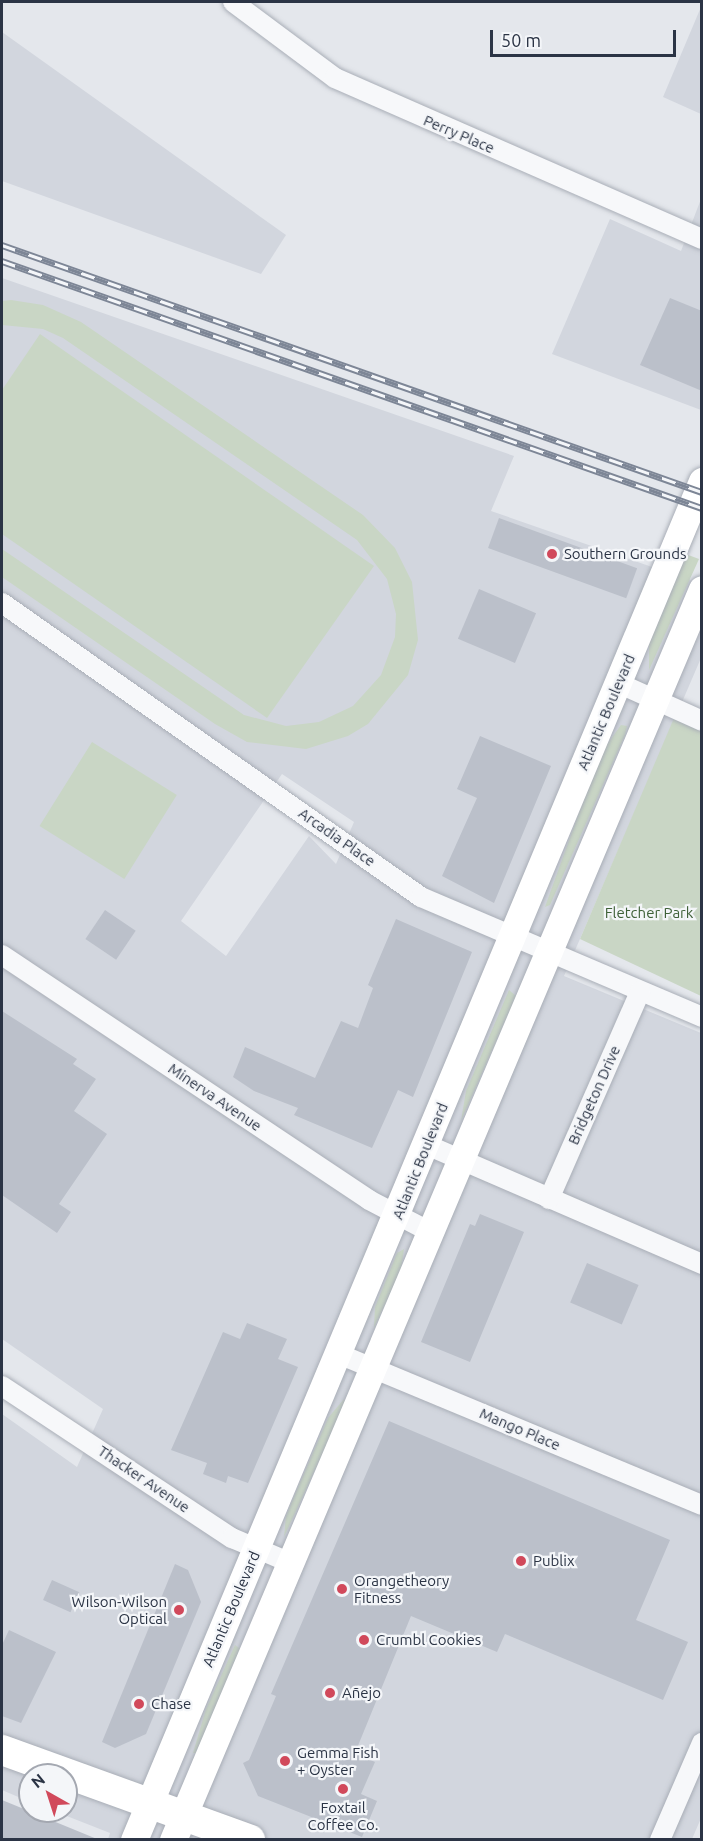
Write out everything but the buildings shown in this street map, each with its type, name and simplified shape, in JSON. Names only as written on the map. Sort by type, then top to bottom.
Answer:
[{"type":"main road","name":"Atlantic Boulevard","points":[[134,1839],[398,1216],[702,481]]},
{"type":"main road","points":[[178,1828],[432,1233],[702,589]]},
{"type":"main road","points":[[2,1750],[149,1803],[178,1828],[250,1839]]},
{"type":"street","name":"Perry Place","points":[[233,2],[345,84],[702,239]]},
{"type":"street","name":"Arcadia Place","points":[[2,603],[421,897],[702,1017]]},
{"type":"street","points":[[618,683],[702,721]]},
{"type":"street","name":"Minerva Avenue","points":[[2,955],[398,1216],[432,1233]]},
{"type":"street","name":"Bridgeton Drive","points":[[549,1199],[640,992]]},
{"type":"street","points":[[427,1145],[702,1264]]},
{"type":"street","name":"Mango Place","points":[[339,1354],[702,1505]]},
{"type":"street","name":"Thacker Avenue","points":[[2,1386],[256,1552],[291,1563]]},
{"type":"street","points":[[660,1839],[702,1743]]},
{"type":"shaded area","points":[[701,7],[701,114],[663,97]]},
{"type":"shaded area","points":[[2,32],[286,235],[261,274],[2,181]]},
{"type":"shaded area","points":[[701,199],[701,410],[552,354],[610,219],[681,251]]},
{"type":"shaded area","points":[[2,278],[514,456],[491,511],[701,584],[701,658],[564,976],[701,1033],[702,1816],[692,1839],[108,1839],[110,1833],[78,1820],[78,1763],[18,1763],[18,1797],[2,1790],[2,1414],[77,1467],[103,1409],[2,1339]],"holes":[[[282,774],[354,822],[336,864],[309,836],[226,956],[181,921]]]},
{"type":"green space","points":[[11,300],[43,305],[81,322],[363,515],[395,548],[412,582],[418,640],[408,675],[368,724],[348,736],[306,749],[247,742],[215,724],[2,577],[2,549],[244,715],[286,726],[319,722],[353,706],[381,675],[395,637],[396,614],[387,579],[357,540],[63,338],[43,329],[2,325],[2,301]]},
{"type":"green space","points":[[40,334],[374,566],[267,718],[2,534],[2,390]]},
{"type":"green space","points":[[683,553],[699,559],[649,670],[649,637]]},
{"type":"green space","name":"Fletcher Park","points":[[674,718],[701,730],[701,996],[580,939]]},
{"type":"green space","points":[[621,725],[627,726],[625,735],[550,905],[545,907],[600,754]]},
{"type":"green space","points":[[92,742],[177,795],[124,879],[40,826]]},
{"type":"green space","points":[[509,990],[516,996],[461,1121],[466,1091]]},
{"type":"green space","points":[[404,1249],[401,1271],[374,1328],[375,1307],[397,1253]]},
{"type":"green space","points":[[344,1399],[346,1403],[284,1537],[286,1516],[328,1418]]},
{"type":"green space","points":[[235,1645],[242,1650],[197,1753],[193,1753],[206,1709]]},
{"type":"railway","points":[[2,245],[702,492]]},
{"type":"railway","points":[[2,261],[702,508]]},
{"type":"place","name":"Southern Grounds","points":[[552,554]]},
{"type":"place","name":"Publix","points":[[521,1561]]},
{"type":"place","name":"Orangetheory Fitness","points":[[342,1589]]},
{"type":"place","name":"Wilson-Wilson Optical","points":[[179,1610]]},
{"type":"place","name":"Crumbl Cookies","points":[[364,1640]]},
{"type":"place","name":"Añejo","points":[[330,1693]]},
{"type":"place","name":"Chase","points":[[139,1704]]},
{"type":"place","name":"Gemma Fish + Oyster","points":[[285,1761]]},
{"type":"place","name":"Foxtail Coffee Co.","points":[[343,1789]]}]
